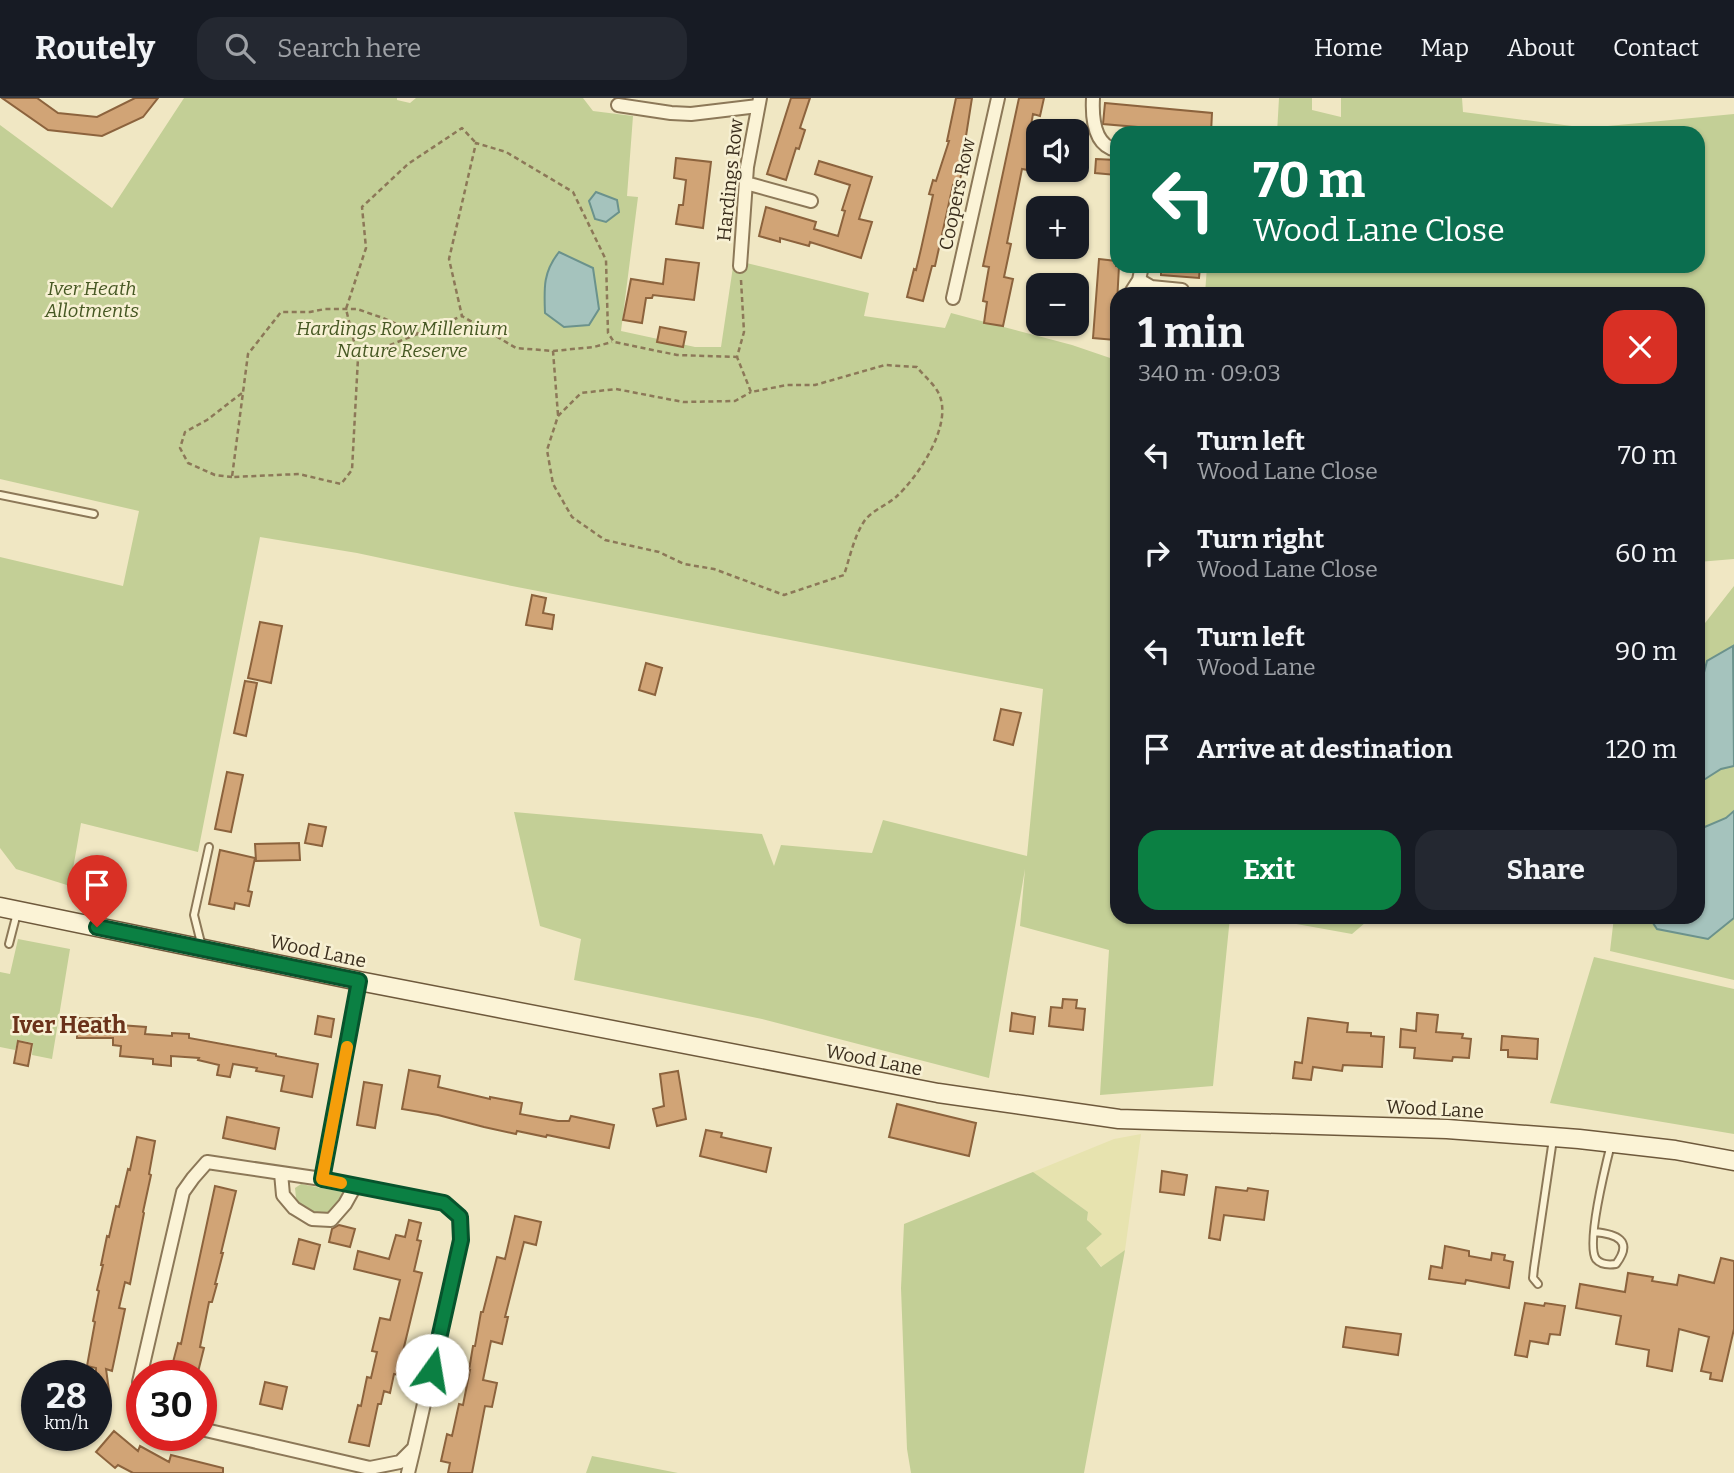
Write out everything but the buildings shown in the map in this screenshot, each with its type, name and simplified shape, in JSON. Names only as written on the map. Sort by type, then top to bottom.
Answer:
[{"type":"street","name":"Coopers Row","points":[[953,298],[998,98]]},
{"type":"street","points":[[1093,98],[1092,118],[1100,139],[1110,148]]},
{"type":"street","points":[[618,105],[691,114],[759,102]]},
{"type":"street","name":"Hardings Row","points":[[740,266],[747,167],[759,102]]},
{"type":"street","points":[[746,183],[811,201]]},
{"type":"street","points":[[1134,287],[1140,273]]},
{"type":"street","points":[[1139,280],[1151,287]]},
{"type":"street","points":[[0,892],[18,911]]},
{"type":"street","name":"Wood Lane","points":[[0,907],[359,981],[925,1091],[1119,1119],[1447,1129],[1675,1150],[1734,1161]]},
{"type":"street","points":[[322,1179],[359,981]]},
{"type":"street","points":[[144,1360],[183,1192],[207,1162],[322,1179],[444,1203],[460,1217],[461,1240],[408,1473]]},
{"type":"street","points":[[281,1173],[283,1195],[294,1208],[312,1219],[331,1220],[345,1204],[355,1186]]},
{"type":"street","points":[[217,1433],[370,1468],[400,1462],[414,1448]]},
{"type":"street","points":[[328,1458],[334,1473]]},
{"type":"lane","points":[[0,495],[93,514]]},
{"type":"lane","points":[[203,949],[194,915],[209,847]]},
{"type":"lane","points":[[9,944],[18,911]]},
{"type":"lane","points":[[1538,1284],[1533,1278],[1534,1268],[1553,1137]]},
{"type":"lane","points":[[1594,1232],[1610,1233],[1620,1238],[1623,1251],[1616,1264],[1600,1263],[1594,1256],[1593,1247],[1594,1232],[1599,1196],[1611,1143]]},
{"type":"path","points":[[243,392],[207,420],[185,432],[180,449],[188,463],[215,475],[232,477],[299,474],[341,484],[352,470],[358,358],[346,309],[366,248],[362,206],[408,164],[462,128],[476,143],[506,152],[573,192],[606,260],[608,332],[614,342]]},
{"type":"path","points":[[476,143],[449,259],[462,316],[516,348],[554,351],[614,342],[677,355],[737,357]]},
{"type":"path","points":[[740,266],[744,332],[737,357],[751,392]]},
{"type":"path","points":[[232,477],[248,354],[281,312],[357,309],[419,334]]},
{"type":"path","points":[[358,358],[462,316]]},
{"type":"path","points":[[554,351],[558,416],[547,450],[553,484],[572,517],[605,540],[659,552],[684,564],[714,569],[784,595],[844,575],[855,538],[866,518],[895,498],[916,476],[939,433],[943,414],[939,393],[916,367],[885,365],[816,384],[787,385],[751,392],[735,401],[682,402],[616,389],[593,392],[581,394],[558,416]]},
{"type":"shaded area","points":[[1141,1134],[1125,1250],[1102,1267],[1085,1248],[1088,1212],[1033,1172],[1114,1139]]},
{"type":"green space","points":[[184,98],[397,98],[410,103],[416,98],[583,98],[593,111],[633,116],[627,196],[638,197],[621,331],[695,347],[721,347],[734,260],[869,293],[864,316],[945,328],[951,313],[1026,333],[1026,336],[1038,336],[1072,345],[1110,358],[1110,924],[1229,924],[1213,1086],[1100,1095],[1109,950],[1020,926],[1025,869],[989,1078],[762,1019],[574,980],[581,939],[540,926],[514,812],[762,834],[774,866],[781,845],[872,853],[883,820],[1027,856],[1043,689],[512,586],[357,553],[260,537],[198,852],[81,823],[70,886],[16,869],[0,848],[0,557],[123,586],[139,511],[0,479],[0,125],[112,208]]},
{"type":"green space","points":[[1279,98],[1312,98],[1312,110],[1341,117],[1341,98],[1462,98],[1463,112],[1572,126],[1277,126]]},
{"type":"green space","points":[[1734,114],[1734,559],[1705,561],[1705,287],[1206,287],[1206,273],[1705,273],[1705,126],[1608,126]]},
{"type":"green space","points":[[1734,586],[1734,646],[1705,686],[1705,623]]},
{"type":"green space","points":[[1734,766],[1734,811],[1726,818],[1705,827],[1705,779],[1721,769]]},
{"type":"green space","points":[[1734,918],[1734,980],[1610,951],[1613,924],[1654,924],[1657,929],[1707,939]]},
{"type":"green space","points":[[1297,924],[1364,924],[1352,934]]},
{"type":"green space","points":[[18,939],[70,949],[52,1059],[32,1055],[33,1043],[18,1040],[15,1050],[0,1047],[0,972],[10,974]]},
{"type":"green space","points":[[1594,957],[1734,989],[1734,1134],[1550,1103]]},
{"type":"green space","points":[[1033,1172],[1088,1212],[1087,1220],[1102,1234],[1086,1248],[1101,1267],[1125,1250],[1084,1473],[911,1473],[907,1449],[901,1288],[904,1224]]},
{"type":"green space","points":[[301,1184],[342,1192],[345,1199],[341,1207],[320,1219],[300,1209],[295,1188]]},
{"type":"green space","points":[[592,1456],[678,1473],[586,1473]]},
{"type":"water","points":[[596,192],[617,200],[619,212],[606,222],[595,219],[589,201]]},
{"type":"water","points":[[559,252],[593,268],[599,309],[589,325],[564,327],[545,313],[546,281],[550,266]]},
{"type":"water","points":[[1733,646],[1734,766],[1721,769],[1705,779],[1705,669],[1707,661]]},
{"type":"water","points":[[1734,811],[1734,918],[1708,939],[1657,929],[1654,924],[1705,924],[1705,827],[1726,818]]},
{"type":"slow traffic","points":[[341,1183],[322,1179],[347,1047]]},
{"type":"district","name":"Iver Heath","points":[[69,1025]]},
{"type":"route","points":[[97,927],[359,981],[322,1179],[444,1203],[460,1217],[461,1240],[432,1370]]},
{"type":"park label","name":"Iver Heath Allotments","points":[[92,299]]},
{"type":"park label","name":"Hardings Row Millenium Nature Reserve","points":[[402,339]]}]
